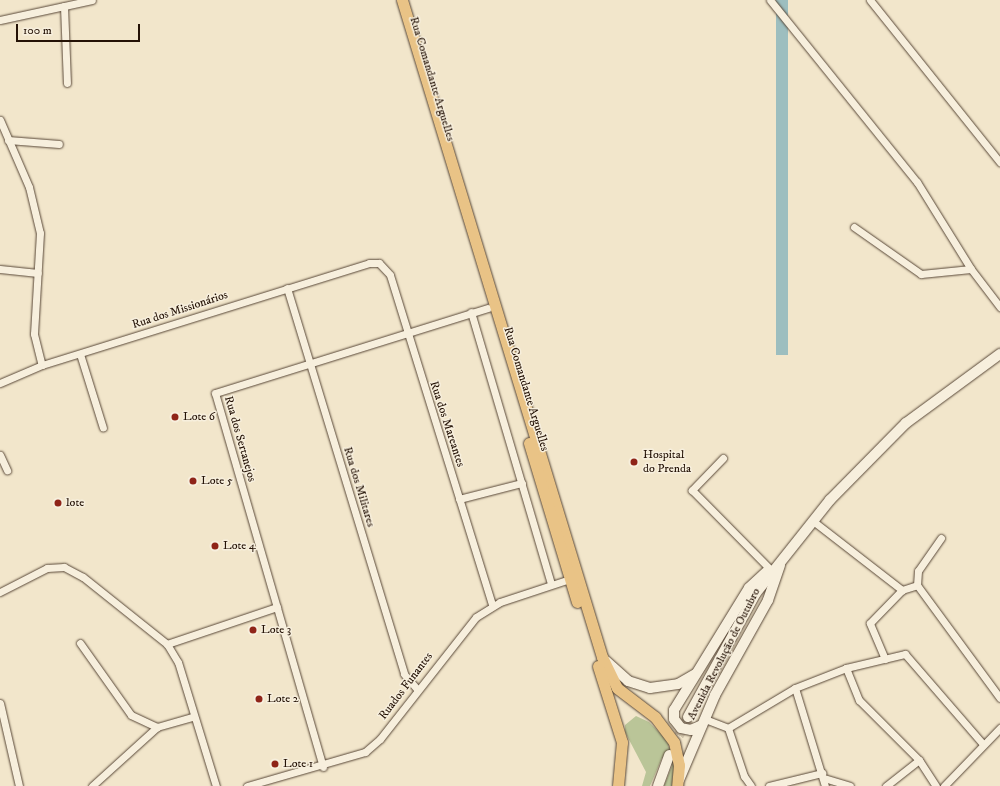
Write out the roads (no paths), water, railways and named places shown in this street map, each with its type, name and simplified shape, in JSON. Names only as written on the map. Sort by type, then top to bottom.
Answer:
[{"type":"main road","name":"Rua Comandante Arguelles","points":[[395,0],[570,579],[614,717],[623,750],[618,786]]},
{"type":"main road","name":"Rua Comandante Arguelles","points":[[402,0],[602,657],[628,682],[650,688],[678,684],[702,669]]},
{"type":"main road","name":"Avenida Revolução de Outubro","points":[[678,784],[697,720],[756,593],[784,556],[854,473],[906,423],[1000,354]]},
{"type":"main road","name":"Avenida Revolução de Outubro","points":[[784,556],[768,600],[697,720],[685,729],[673,715],[702,669],[749,588],[784,556]]},
{"type":"main road","points":[[602,657],[620,692],[655,717],[672,737],[678,757],[678,784]]},
{"type":"main road","points":[[658,786],[672,757],[664,786]]},
{"type":"street","points":[[0,20],[93,0]]},
{"type":"street","points":[[770,0],[918,182],[971,269],[1000,307]]},
{"type":"street","points":[[870,0],[1000,162]]},
{"type":"street","points":[[64,6],[67,83]]},
{"type":"street","points":[[0,120],[35,206],[41,246],[34,334],[42,365]]},
{"type":"street","points":[[8,140],[60,144]]},
{"type":"street","points":[[854,227],[921,274],[971,269]]},
{"type":"street","name":"Rua dos Missionários","points":[[0,383],[42,365],[369,263]]},
{"type":"street","name":"Rua dos Mareantes","points":[[369,263],[380,263],[389,272],[406,333],[492,605]]},
{"type":"street","points":[[0,269],[38,273]]},
{"type":"street","name":"Rua dos Militares","points":[[287,288],[404,674],[417,689]]},
{"type":"street","name":"Rua dos Sertanejos","points":[[323,767],[215,392],[488,308]]},
{"type":"street","points":[[471,312],[551,583]]},
{"type":"street","points":[[80,354],[103,428]]},
{"type":"street","points":[[0,455],[7,470]]},
{"type":"street","points":[[723,458],[692,490],[770,568]]},
{"type":"street","points":[[459,499],[522,483]]},
{"type":"street","points":[[813,521],[902,590]]},
{"type":"street","points":[[941,538],[918,571],[917,585],[1000,698]]},
{"type":"street","points":[[0,592],[47,568],[64,567],[83,577],[167,644],[178,662],[192,716],[216,786]]},
{"type":"street","name":"Ruados Funantes","points":[[247,786],[323,767],[372,746],[457,637],[492,605],[551,583],[570,579]]},
{"type":"street","points":[[885,659],[870,623],[902,590],[917,585]]},
{"type":"street","points":[[167,644],[277,607]]},
{"type":"street","points":[[80,643],[131,715],[157,727]]},
{"type":"street","points":[[697,720],[728,728],[795,688],[846,668],[908,655],[982,743]]},
{"type":"street","points":[[846,668],[859,700],[919,760],[936,786]]},
{"type":"street","points":[[795,688],[823,775],[825,786]]},
{"type":"street","points":[[0,703],[19,786]]},
{"type":"street","points":[[92,786],[157,727],[192,716]]},
{"type":"street","points":[[613,786],[618,754],[614,717]]},
{"type":"street","points":[[728,728],[744,776],[751,786]]},
{"type":"street","points":[[944,786],[982,743],[1000,728]]},
{"type":"street","points":[[886,786],[919,760]]},
{"type":"street","points":[[769,786],[823,775],[850,786]]},
{"type":"water","points":[[776,0],[788,0],[788,355],[776,355]]},
{"type":"tunnel","points":[[672,749],[688,717]]},
{"type":"place","name":"Lote 6","points":[[175,417]]},
{"type":"place","name":"Hospital do Prenda","points":[[634,462]]},
{"type":"place","name":"Lote 5","points":[[193,481]]},
{"type":"place","name":"lote","points":[[58,503]]},
{"type":"place","name":"Lote 4","points":[[215,546]]},
{"type":"place","name":"Lote 3","points":[[253,630]]},
{"type":"place","name":"Lote 2","points":[[259,699]]},
{"type":"place","name":"Lote 1","points":[[275,764]]}]
